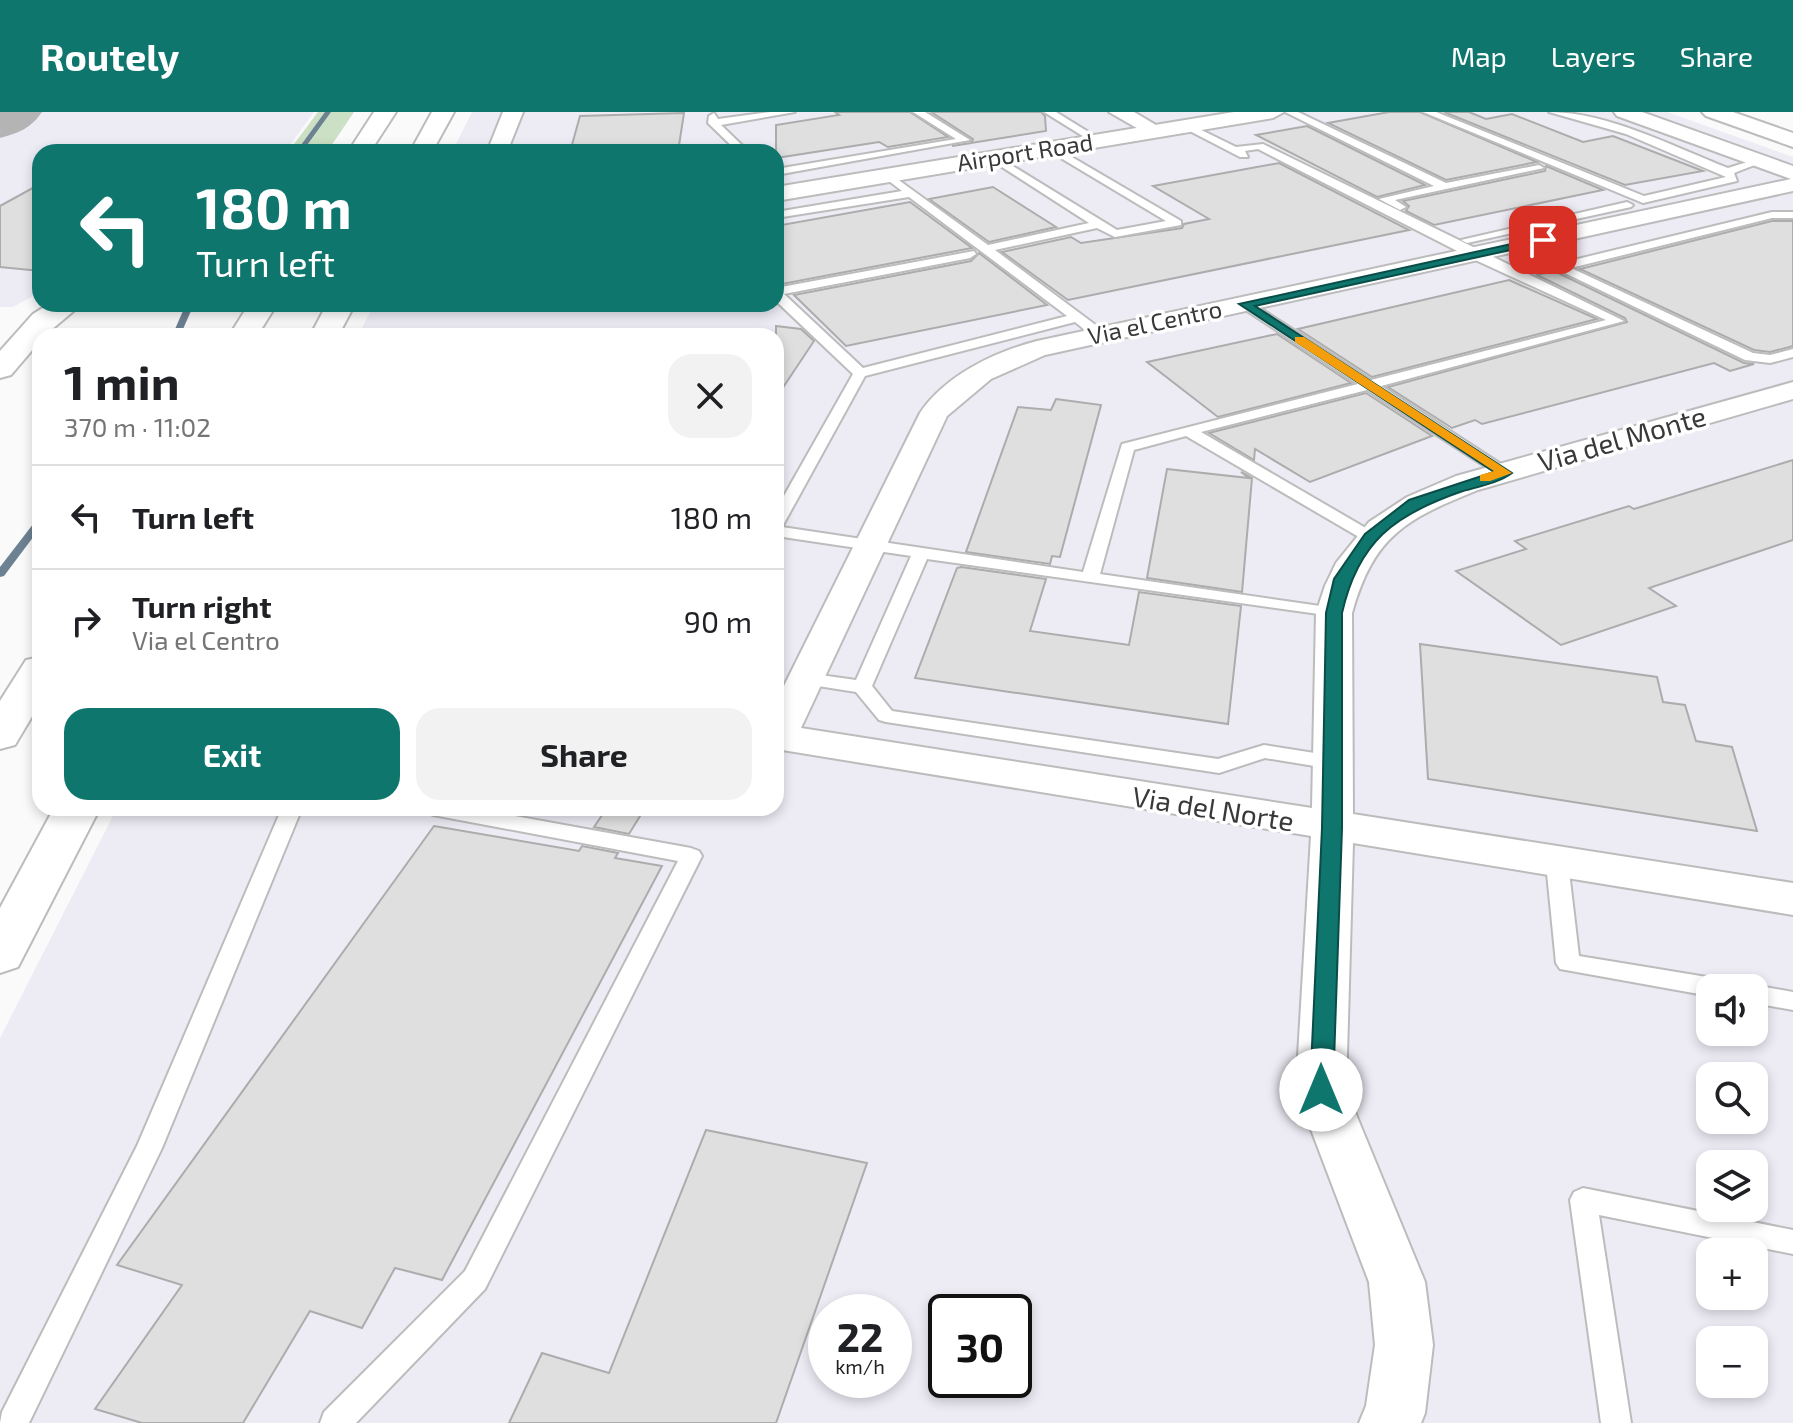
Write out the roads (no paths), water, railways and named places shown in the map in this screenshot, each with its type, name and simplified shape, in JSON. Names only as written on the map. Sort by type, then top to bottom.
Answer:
[{"type":"main road","points":[[364,144],[385,112]]},
{"type":"main road","points":[[425,144],[443,112]]},
{"type":"main road","name":"Airport Road","points":[[784,185],[889,176],[1273,112]]},
{"type":"main road","points":[[1713,112],[1793,140]]},
{"type":"main road","points":[[36,328],[56,312]]},
{"type":"main road","points":[[0,369],[32,333]]},
{"type":"main road","points":[[0,735],[32,682]]},
{"type":"main road","points":[[0,954],[73,816]]},
{"type":"street","points":[[500,144],[513,112]]},
{"type":"street","points":[[1119,112],[1156,131]]},
{"type":"street","points":[[1627,122],[1661,124],[1793,173]]},
{"type":"street","name":"Via el Centro","points":[[784,723],[934,413],[961,384],[985,369],[1037,349],[1657,209],[1793,185]]},
{"type":"street","name":"Via del Monte","points":[[1389,1423],[1395,1413],[1404,1345],[1397,1282],[1321,1090],[1332,828],[1334,613],[1342,579],[1370,537],[1414,503],[1505,473],[1793,390]]},
{"type":"street","name":"Via del Norte","points":[[784,738],[1332,828],[1793,899]]},
{"type":"lane","points":[[714,117],[790,112]]},
{"type":"lane","points":[[784,184],[965,140],[918,112]]},
{"type":"lane","points":[[1049,112],[1098,141]]},
{"type":"lane","points":[[1290,112],[1445,187]]},
{"type":"lane","points":[[1409,112],[1627,205],[1657,209],[1760,161]]},
{"type":"lane","points":[[1428,112],[1657,209]]},
{"type":"lane","points":[[1554,112],[1627,122],[1756,193]]},
{"type":"lane","points":[[714,117],[737,144]]},
{"type":"lane","points":[[1187,126],[1250,158]]},
{"type":"lane","points":[[1234,150],[1259,146],[1487,248],[1560,267],[1750,357],[1770,359],[1793,353]]},
{"type":"lane","points":[[995,158],[1115,234],[1177,223],[1053,149]]},
{"type":"lane","points":[[1090,578],[1127,447],[1618,321],[1487,248],[1384,199],[1539,168]]},
{"type":"lane","points":[[889,176],[1100,335]]},
{"type":"lane","points":[[784,214],[911,193]]},
{"type":"lane","points":[[1487,248],[1627,205]]},
{"type":"lane","points":[[1560,267],[1772,215],[1793,215]]},
{"type":"lane","points":[[985,249],[1099,224]]},
{"type":"lane","points":[[784,291],[970,254]]},
{"type":"lane","points":[[784,301],[860,373]]},
{"type":"lane","points":[[1245,304],[1505,473]]},
{"type":"lane","points":[[784,509],[860,373],[1076,318]]},
{"type":"lane","points":[[1188,431],[1370,537]]},
{"type":"lane","points":[[784,523],[871,544],[1334,613]]},
{"type":"lane","points":[[862,687],[922,551]]},
{"type":"lane","points":[[806,679],[862,687],[886,716],[1219,766],[1264,751],[1333,762]]},
{"type":"lane","points":[[13,1423],[149,1148],[289,816]]},
{"type":"lane","points":[[335,1423],[475,1280],[691,856],[476,816]]},
{"type":"lane","points":[[1557,863],[1568,963],[1696,984]]},
{"type":"lane","points":[[1768,997],[1793,1001]]},
{"type":"lane","points":[[1616,1423],[1583,1200],[1793,1242]]},
{"type":"waterway","points":[[305,144],[328,112]]},
{"type":"waterway","points":[[180,328],[186,312]]},
{"type":"waterway","points":[[0,574],[32,532]]}]
